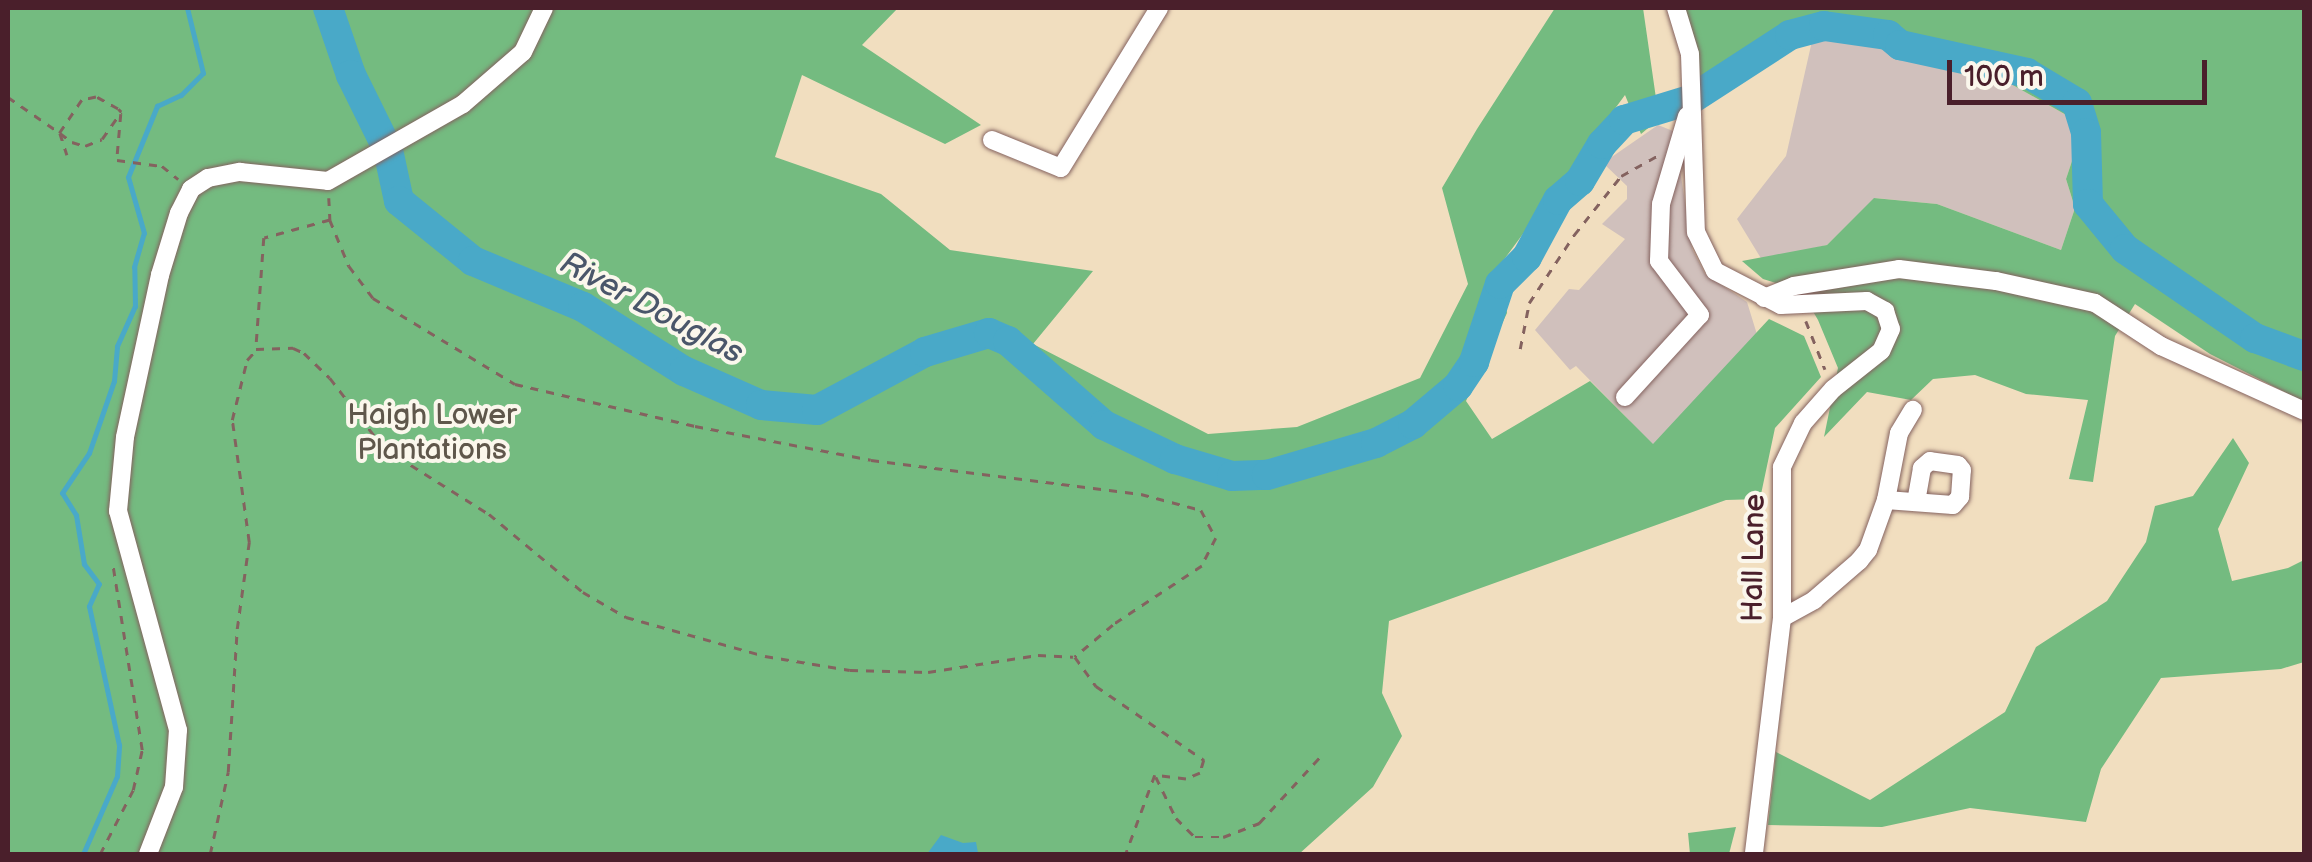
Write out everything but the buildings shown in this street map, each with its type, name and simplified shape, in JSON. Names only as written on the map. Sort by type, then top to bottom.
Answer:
[{"type":"street","points":[[148,854],[174,787],[178,730],[118,511],[125,437],[160,276],[179,214],[192,189],[208,178],[240,172],[328,182],[463,104],[523,52],[544,8]]},
{"type":"street","points":[[992,140],[1060,168],[1159,8]]},
{"type":"street","name":"Hall Lane","points":[[1676,8],[1690,54],[1692,205],[1702,250],[1714,272],[1781,305],[1867,300],[1880,305],[1890,321],[1882,350],[1833,389],[1803,423],[1782,467],[1782,618],[1754,854]]},
{"type":"street","points":[[1625,397],[1700,315],[1658,260],[1661,204],[1690,98]]},
{"type":"street","points":[[1764,298],[1794,286],[1900,268],[1996,281],[2095,304],[2161,346],[2304,411]]},
{"type":"street","points":[[1782,618],[1814,600],[1859,561],[1874,538],[1899,433],[1913,410]]},
{"type":"street","points":[[1886,500],[1916,501]]},
{"type":"path","points":[[60,133],[82,100],[96,97],[120,112]]},
{"type":"path","points":[[8,98],[85,146],[102,139],[120,112]]},
{"type":"path","points":[[120,112],[117,160],[162,166]]},
{"type":"path","points":[[60,133],[67,155]]},
{"type":"path","points":[[1520,349],[1530,303],[1574,235],[1621,176],[1675,146]]},
{"type":"path","points":[[256,350],[293,348],[304,353],[330,378],[384,448],[489,514],[582,592],[626,617],[765,656],[850,670],[928,672],[1038,655],[1075,658],[1113,625],[1202,566],[1216,538],[1202,510],[1141,494],[871,460],[695,426],[515,384],[373,298],[350,266],[330,220],[328,182]]},
{"type":"path","points":[[210,854],[228,772],[238,629],[249,542],[232,420],[246,360],[256,350],[264,238],[330,220]]},
{"type":"path","points":[[1800,304],[1833,389]]},
{"type":"path","points":[[100,854],[133,790],[142,750],[140,720],[124,656],[112,560]]},
{"type":"path","points":[[1075,658],[1096,686],[1204,760],[1200,773],[1186,779],[1155,776]]},
{"type":"path","points":[[1155,776],[1176,818],[1195,836],[1223,836],[1259,823],[1320,758]]},
{"type":"path","points":[[1126,854],[1155,776]]},
{"type":"shaded area","points":[[1828,38],[1970,61],[2084,125],[2066,179],[2075,208],[2061,250],[1937,204],[1875,198],[1827,245],[1762,260],[1737,219],[1786,156],[1812,41]]},
{"type":"shaded area","points":[[1658,125],[1683,135],[1679,163],[1692,249],[1705,274],[1747,302],[1779,406],[1683,495],[1629,420],[1576,366],[1570,370],[1535,330],[1569,289],[1579,290],[1625,239],[1602,224],[1627,199],[1627,186],[1603,163]]},
{"type":"green space","name":"Haigh Lower Plantations","points":[[8,8],[898,8],[862,45],[981,125],[945,144],[802,75],[775,157],[881,194],[950,250],[1093,271],[1033,344],[1208,434],[1297,427],[1420,378],[1468,284],[1442,188],[1477,129],[1555,8],[1643,8],[1659,119],[1641,134],[1625,95],[1500,265],[1507,313],[1466,401],[1492,439],[1590,381],[1653,444],[1769,319],[1804,336],[1821,377],[1775,428],[1760,499],[1726,500],[1389,621],[1382,693],[1402,736],[1373,787],[1299,854],[8,854]]},
{"type":"green space","points":[[1678,8],[2304,8],[2304,402],[2210,354],[2135,304],[2115,336],[2093,482],[2069,479],[2088,400],[2026,394],[1975,375],[1933,379],[1911,400],[1867,392],[1824,437],[1838,368],[1818,320],[1801,291],[1763,279],[1742,261],[1827,245],[1874,198],[1937,204],[2061,250],[2075,208],[2066,179],[2084,125],[1970,61],[1828,38],[1695,81]]},
{"type":"green space","points":[[2233,438],[2249,463],[2218,529],[2232,581],[2288,568],[2304,560],[2304,662],[2281,669],[2161,678],[2101,769],[2086,822],[1970,808],[1882,827],[1768,825],[1776,752],[1870,800],[2005,712],[2036,647],[2107,601],[2146,542],[2155,506],[2193,496]]},
{"type":"green space","points":[[1736,827],[1729,854],[1690,854],[1688,833]]},
{"type":"water","points":[[941,835],[963,843],[976,842],[978,853],[927,854]]},
{"type":"waterway","points":[[83,854],[117,776],[119,745],[89,606],[99,584],[84,564],[76,515],[62,493],[89,453],[114,381],[117,346],[135,306],[134,267],[144,233],[128,177],[157,106],[181,95],[203,73],[187,8]]},
{"type":"waterway","name":"River Douglas","points":[[328,8],[351,75],[388,150],[399,201],[473,261],[583,307],[684,371],[761,405],[817,410],[925,352],[989,333],[1008,341],[1104,425],[1175,459],[1232,476],[1267,475],[1376,443],[1413,424],[1458,386],[1474,362],[1500,284],[1527,257],[1558,200],[1580,181],[1602,144],[1624,120],[1690,100],[1790,35],[1824,26],[1888,35],[1900,45],[2027,73],[2077,103],[2086,133],[2088,204],[2125,249],[2255,338],[2304,356]]}]
